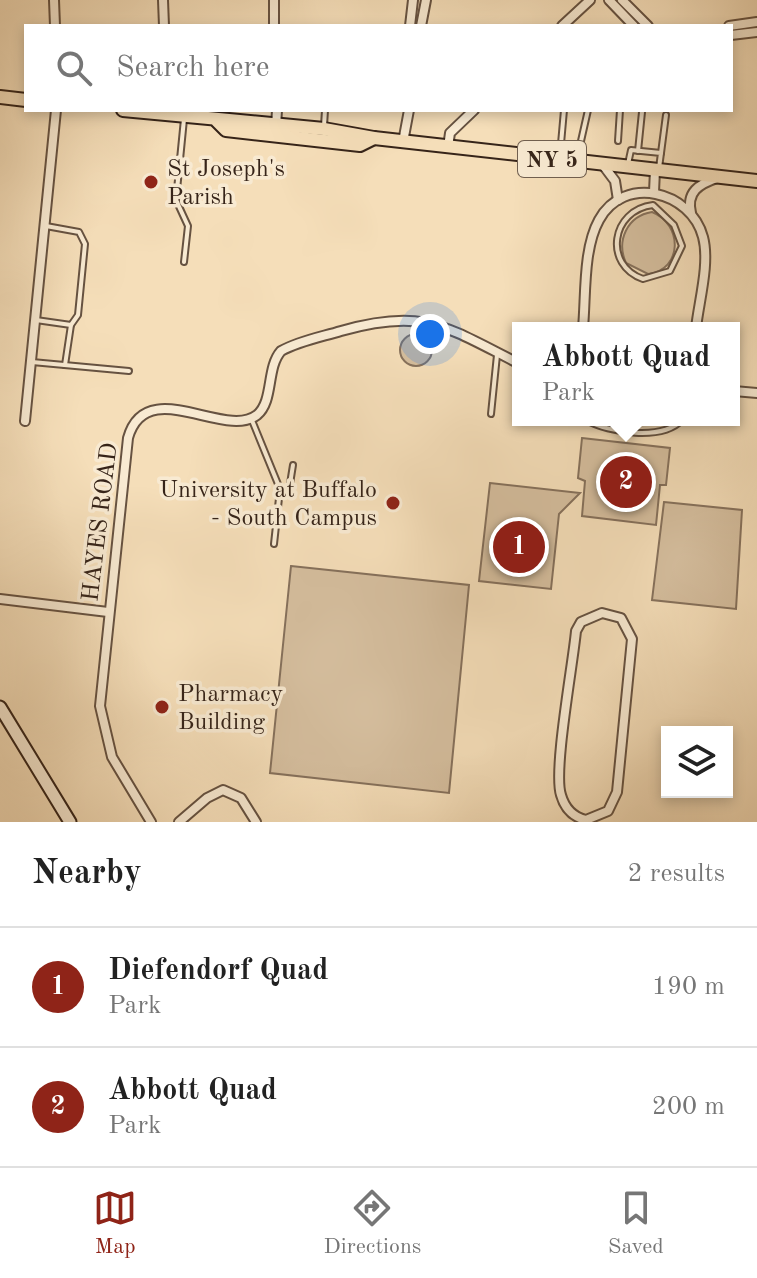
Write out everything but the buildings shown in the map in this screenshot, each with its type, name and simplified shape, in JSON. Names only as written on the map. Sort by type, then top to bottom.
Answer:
[{"type":"main road","points":[[0,97],[24,100]]},
{"type":"main road","name":"NY 5","points":[[166,112],[217,121],[226,118],[276,123],[403,142],[757,181]]},
{"type":"main road","name":"NY 5","points":[[276,123],[360,145],[374,138]]},
{"type":"street","points":[[54,0],[55,24]]},
{"type":"street","points":[[163,0],[164,24]]},
{"type":"street","points":[[274,0],[274,24]]},
{"type":"street","points":[[410,24],[413,0]]},
{"type":"street","points":[[421,24],[426,0]]},
{"type":"street","points":[[564,24],[590,0]]},
{"type":"street","points":[[609,0],[632,24]]},
{"type":"street","points":[[622,0],[646,24]]},
{"type":"street","points":[[733,25],[757,22]]},
{"type":"street","points":[[733,35],[757,32]]},
{"type":"street","points":[[25,421],[56,112]]},
{"type":"street","points":[[403,142],[406,112]]},
{"type":"street","points":[[448,147],[450,133],[472,112]]},
{"type":"street","points":[[603,164],[615,181],[618,200]]},
{"type":"street","points":[[654,192],[657,170]]},
{"type":"street","points":[[697,322],[704,242],[692,214],[690,199],[694,190],[718,177]]},
{"type":"street","points":[[584,322],[593,235],[603,215],[618,200],[654,192],[666,196],[692,214]]},
{"type":"street","points":[[251,418],[263,408],[272,365],[281,351],[369,323],[407,319],[437,324],[474,338],[512,360]]},
{"type":"street","name":"HAYES ROAD","points":[[151,822],[117,768],[104,734],[100,693],[128,438],[136,422],[156,411],[239,420],[251,418]]},
{"type":"street","points":[[0,599],[108,612]]},
{"type":"street","points":[[601,822],[608,811],[617,792],[632,639],[621,618],[602,613],[581,622],[576,631],[559,782],[561,795],[575,819],[586,820],[608,811]]},
{"type":"street","points":[[0,707],[70,822]]},
{"type":"street","points":[[179,822],[223,790],[237,794],[256,822]]},
{"type":"lane","points":[[324,129],[325,112]]},
{"type":"lane","points":[[559,160],[564,112]]},
{"type":"lane","points":[[581,141],[588,112]]},
{"type":"lane","points":[[618,141],[620,112]]},
{"type":"lane","points":[[638,151],[642,112]]},
{"type":"lane","points":[[657,170],[666,115]]},
{"type":"lane","points":[[184,117],[176,200],[188,226],[184,262]]},
{"type":"lane","points":[[627,167],[631,150],[661,153]]},
{"type":"lane","points":[[653,205],[654,192]]},
{"type":"lane","points":[[653,205],[674,225],[682,240],[681,250],[670,271],[643,279],[621,264],[615,242],[626,221],[642,208],[653,205]]},
{"type":"lane","points":[[46,226],[79,232],[85,244],[78,315],[71,325],[65,365]]},
{"type":"lane","points":[[36,320],[71,325]]},
{"type":"lane","points":[[491,414],[498,353]]},
{"type":"lane","points":[[31,362],[129,371]]},
{"type":"lane","points":[[251,418],[280,489],[274,544]]},
{"type":"lane","points":[[599,426],[656,432],[675,426]]},
{"type":"lane","points":[[280,489],[289,490],[293,465]]},
{"type":"shaded area","points":[[652,212],[669,226],[675,246],[668,264],[648,274],[626,263],[622,246],[630,224],[643,214]]},
{"type":"shaded area","points":[[416,334],[428,338],[432,350],[428,362],[416,366],[404,362],[400,350],[404,338]]},
{"type":"shaded area","points":[[582,438],[670,448],[666,485],[660,485],[656,525],[582,516],[585,481],[578,478]]},
{"type":"shaded area","points":[[490,483],[580,493],[559,514],[551,589],[479,581]]},
{"type":"shaded area","points":[[664,502],[742,510],[736,609],[652,600]]},
{"type":"shaded area","points":[[291,566],[469,585],[449,793],[270,773]]},
{"type":"place","name":"St Joseph's Parish","points":[[151,182]]},
{"type":"place","name":"Abbott Quad","points":[[626,482]]},
{"type":"place","name":"University at Buffalo - South Campus","points":[[393,503]]},
{"type":"place","name":"Diefendorf Quad","points":[[519,547]]},
{"type":"place","name":"Pharmacy Building","points":[[162,707]]}]
